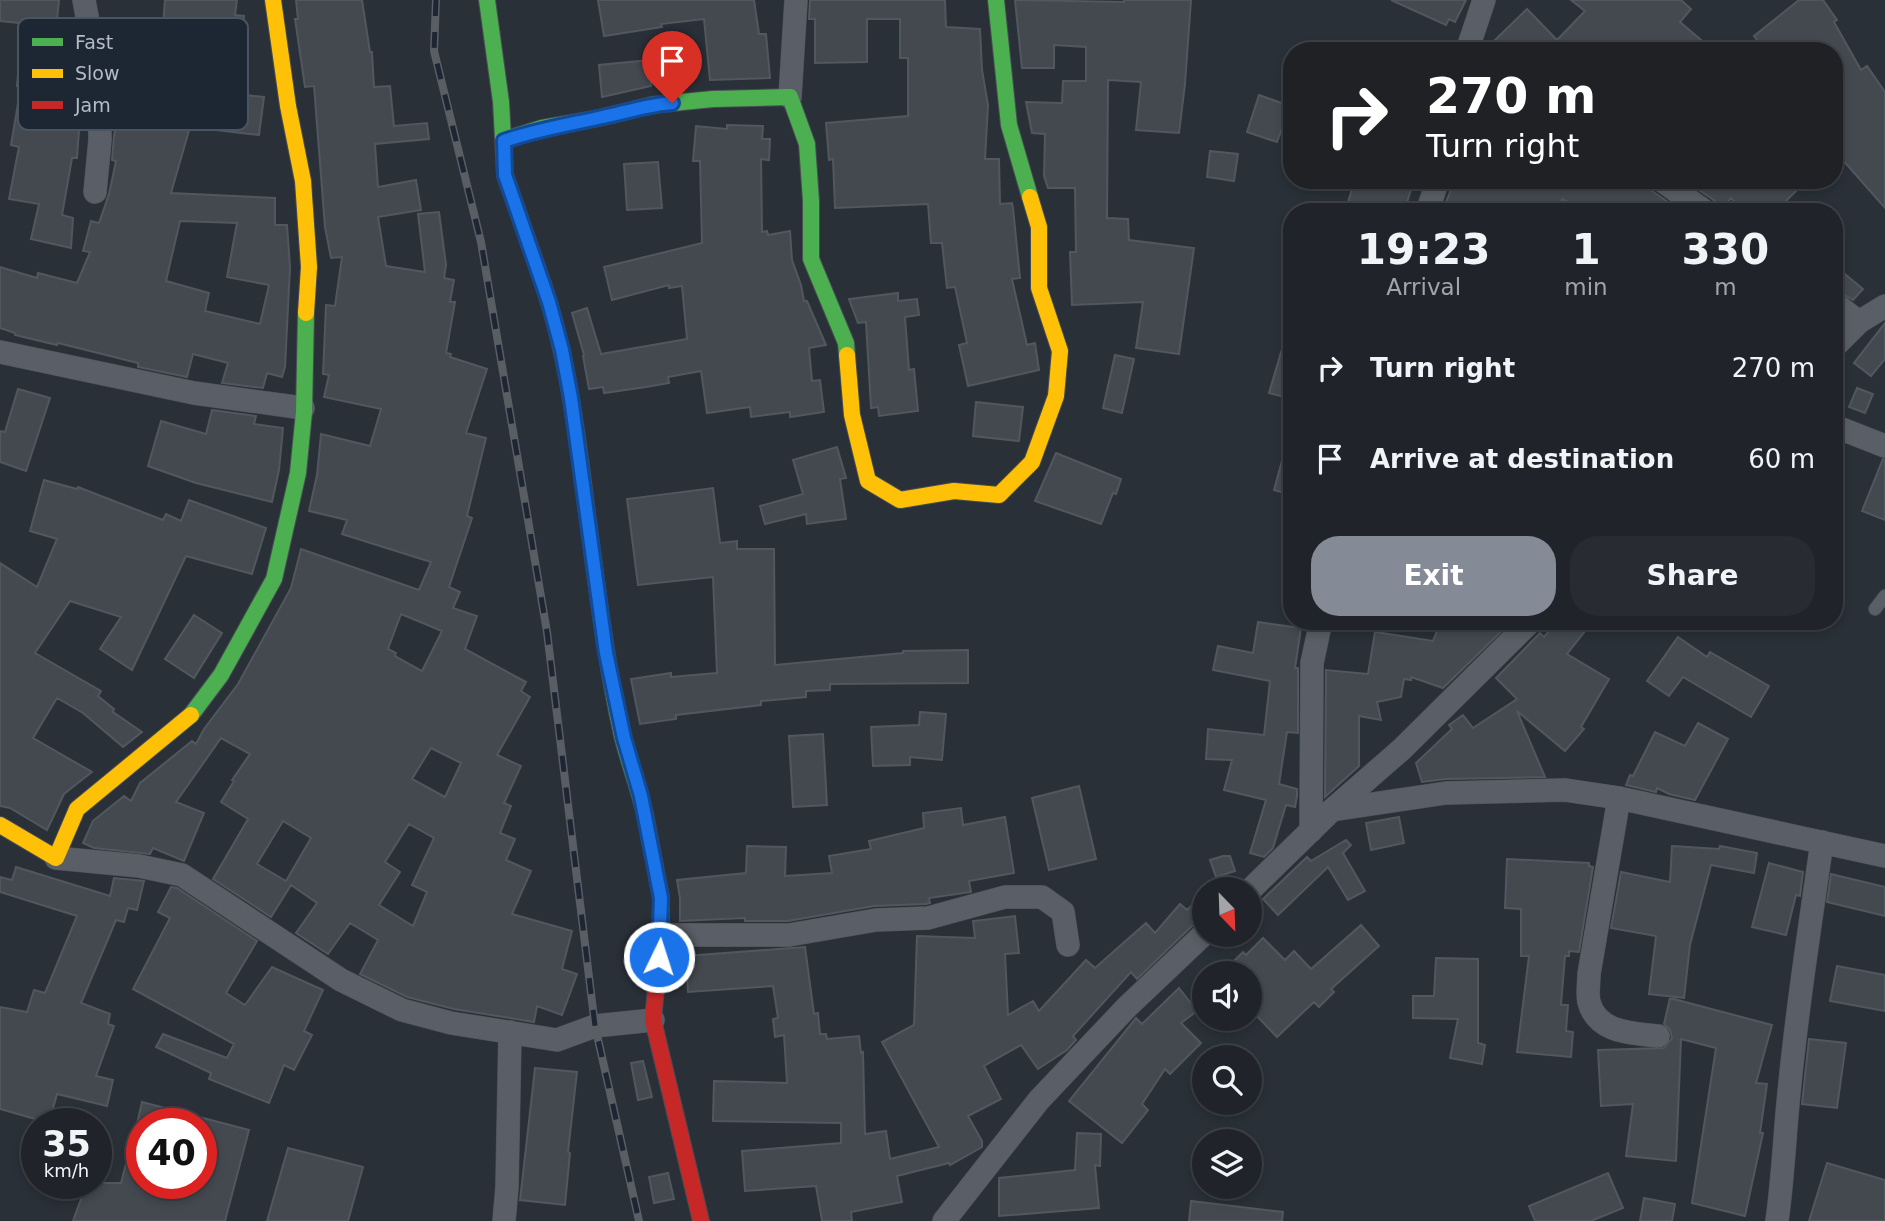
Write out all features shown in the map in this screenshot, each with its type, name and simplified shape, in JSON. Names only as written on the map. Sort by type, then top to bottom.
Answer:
[{"type":"street","points":[[84,0],[87,18]]},
{"type":"street","points":[[56,858],[77,809],[186,721],[221,675],[274,579],[298,473],[309,267],[303,181],[288,106],[273,0]]},
{"type":"street","points":[[487,0],[501,102],[505,175],[549,302],[562,350],[606,653],[624,738],[641,796],[661,898],[661,935],[653,1020],[701,1221]]},
{"type":"street","points":[[796,0],[790,97],[807,144],[811,259],[846,343],[852,415],[868,481],[900,500],[954,491],[999,495],[1032,462],[1056,396],[1060,351],[1040,288],[1039,227],[1009,125],[996,0]]},
{"type":"street","points":[[1470,42],[1484,0]]},
{"type":"street","points":[[504,141],[542,128],[652,105],[713,99],[790,97]]},
{"type":"street","points":[[96,192],[100,130]]},
{"type":"street","points":[[1674,189],[1693,203]]},
{"type":"street","points":[[1843,338],[1859,322],[1885,306]]},
{"type":"street","points":[[1843,310],[1859,322]]},
{"type":"street","points":[[0,352],[194,393],[303,408]]},
{"type":"street","points":[[1843,430],[1885,446]]},
{"type":"street","points":[[1311,831],[1312,663],[1319,630]]},
{"type":"street","points":[[1262,878],[1332,810],[1402,749],[1522,630]]},
{"type":"street","points":[[1332,810],[1446,793],[1565,790],[1619,798],[1885,856]]},
{"type":"street","points":[[1619,798],[1589,974],[1588,1001],[1596,1018],[1603,1024],[1624,1031],[1658,1036]]},
{"type":"street","points":[[0,825],[56,858],[139,866],[182,875],[341,980],[402,1010],[451,1023],[557,1040],[595,1026],[653,1020]]},
{"type":"street","points":[[1777,1221],[1803,965],[1822,842]]},
{"type":"street","points":[[661,935],[789,935],[876,920],[928,918],[1005,897],[1042,897],[1063,912],[1068,945]]},
{"type":"street","points":[[944,1221],[1039,1100],[1127,1007],[1192,945]]},
{"type":"street","points":[[504,1221],[510,1032]]},
{"type":"lane","points":[[1875,609],[1885,596]]},
{"type":"building","points":[[0,0],[59,0],[57,18],[18,18],[18,23],[0,21]]},
{"type":"building","points":[[165,0],[237,0],[235,15],[244,16],[164,18]]},
{"type":"building","points":[[296,0],[362,0],[372,52],[374,87],[390,86],[394,126],[427,123],[429,139],[375,144],[378,187],[416,180],[421,210],[378,217],[386,266],[425,272],[418,214],[439,212],[446,265],[444,278],[454,280],[450,302],[455,302],[446,353],[451,354],[450,357],[487,369],[466,433],[486,438],[467,516],[472,518],[449,587],[460,592],[453,608],[477,616],[465,649],[526,682],[521,691],[530,697],[497,755],[521,766],[504,803],[511,806],[500,833],[515,839],[506,860],[531,871],[512,914],[572,931],[562,969],[577,974],[562,1015],[537,1006],[534,1022],[454,1009],[407,997],[360,974],[378,940],[350,923],[328,954],[296,933],[317,903],[291,885],[271,917],[213,879],[248,819],[221,802],[250,754],[221,738],[176,802],[204,813],[184,861],[153,848],[150,854],[94,848],[83,843],[93,821],[124,796],[131,801],[140,783],[192,741],[196,744],[238,684],[291,588],[301,549],[419,590],[431,562],[342,534],[347,520],[309,511],[317,475],[321,434],[370,446],[381,409],[324,397],[329,375],[323,374],[326,305],[335,306],[342,257],[331,258],[325,227],[314,86],[305,87],[295,19],[298,19]],"holes":[[[401,614],[442,631],[422,671],[388,649]],[[431,748],[461,763],[445,797],[412,779]],[[283,821],[311,838],[286,881],[257,864]],[[409,824],[434,838],[412,885],[427,892],[413,926],[379,905],[400,872],[385,862]]]},
{"type":"building","points":[[598,0],[754,0],[759,34],[766,34],[770,78],[710,80],[704,19],[661,24],[662,27],[604,36]]},
{"type":"building","points":[[810,0],[945,0],[946,27],[980,29],[982,70],[988,105],[985,159],[999,159],[1000,204],[1012,203],[1020,278],[1012,279],[1027,345],[1035,343],[1039,370],[968,386],[959,345],[967,343],[955,287],[947,288],[942,243],[931,243],[928,204],[835,208],[833,159],[829,160],[826,123],[908,116],[908,58],[900,58],[900,19],[867,19],[867,62],[815,63],[815,19],[809,19]]},
{"type":"building","points":[[1015,0],[1191,0],[1179,133],[1136,130],[1141,82],[1108,80],[1107,218],[1128,219],[1129,240],[1194,248],[1179,354],[1136,348],[1143,302],[1072,305],[1070,252],[1076,252],[1075,188],[1048,188],[1044,176],[1045,134],[1032,133],[1026,102],[1062,103],[1063,81],[1086,81],[1086,47],[1054,45],[1054,68],[1022,68]]},
{"type":"building","points":[[1391,0],[1466,0],[1455,22],[1449,19],[1446,25]]},
{"type":"building","points":[[1571,0],[1681,0],[1691,9],[1680,22],[1703,42],[1494,41],[1527,9],[1557,40],[1585,11]]},
{"type":"building","points":[[1799,0],[1823,0],[1837,20],[1834,22],[1861,70],[1867,66],[1885,92],[1885,208],[1843,160],[1843,42],[1758,42],[1754,36]]},
{"type":"building","points":[[649,60],[651,86],[602,97],[599,65]]},
{"type":"building","points":[[248,95],[264,97],[259,135],[216,130],[248,130]]},
{"type":"building","points":[[1259,95],[1283,104],[1283,125],[1277,142],[1247,132]]},
{"type":"building","points":[[18,104],[18,130],[79,130],[77,158],[72,158],[62,215],[73,218],[71,248],[31,239],[39,204],[9,199],[19,147],[11,145]]},
{"type":"building","points":[[727,125],[763,126],[762,139],[770,139],[769,160],[761,159],[762,232],[767,231],[768,235],[790,231],[792,260],[804,301],[807,301],[826,345],[809,348],[812,381],[820,380],[824,412],[790,417],[790,412],[751,417],[750,407],[707,413],[701,371],[668,377],[669,383],[646,387],[604,393],[603,387],[589,389],[584,355],[572,313],[587,308],[601,354],[687,339],[682,286],[669,288],[669,285],[612,300],[604,267],[702,243],[700,161],[693,161],[696,126],[727,129]]},
{"type":"building","points":[[115,130],[189,130],[171,193],[275,198],[275,225],[287,225],[290,267],[285,367],[282,377],[267,373],[263,388],[222,383],[228,363],[193,354],[187,377],[138,367],[138,363],[58,343],[57,345],[15,335],[0,328],[0,267],[37,278],[38,273],[77,283],[90,252],[83,251],[91,221],[99,223],[109,194],[116,161],[112,160]],"holes":[[[180,221],[237,223],[227,277],[269,285],[260,324],[205,311],[209,293],[166,281]]]},
{"type":"building","points":[[1210,151],[1238,154],[1234,181],[1207,177]]},
{"type":"building","points":[[658,162],[662,208],[627,210],[624,164]]},
{"type":"building","points":[[1352,189],[1411,189],[1407,203],[1348,203]]},
{"type":"building","points":[[1451,189],[1649,189],[1668,202],[1570,203],[1562,199],[1560,203],[1446,203]]},
{"type":"building","points":[[1697,189],[1798,189],[1784,203],[1736,203],[1731,198],[1727,203],[1715,201]]},
{"type":"building","points":[[1843,272],[1863,289],[1853,300],[1843,294]]},
{"type":"building","points":[[898,293],[898,301],[917,299],[919,315],[905,317],[909,370],[914,369],[918,411],[879,416],[878,407],[871,408],[866,322],[858,323],[849,299]]},
{"type":"building","points":[[1885,323],[1885,359],[1871,376],[1854,363]]},
{"type":"building","points":[[1283,346],[1283,397],[1269,393]]},
{"type":"building","points":[[1115,355],[1134,359],[1122,413],[1103,408]]},
{"type":"building","points":[[1857,388],[1873,394],[1865,413],[1849,407]]},
{"type":"building","points":[[18,389],[50,398],[26,471],[0,462],[0,431],[5,432]]},
{"type":"building","points":[[976,402],[1023,407],[1019,441],[973,436]]},
{"type":"building","points":[[212,410],[256,416],[254,424],[283,428],[279,470],[272,502],[196,483],[148,466],[161,421],[206,434]]},
{"type":"building","points":[[837,447],[846,478],[840,479],[846,519],[807,524],[806,514],[765,524],[760,506],[803,494],[793,460]]},
{"type":"building","points":[[1056,453],[1121,479],[1101,524],[1035,501]]},
{"type":"building","points":[[1283,457],[1283,492],[1274,490]]},
{"type":"building","points":[[1883,459],[1885,460],[1885,520],[1862,511]]},
{"type":"building","points":[[44,480],[77,489],[78,487],[163,520],[166,514],[181,521],[189,500],[266,528],[252,574],[186,556],[132,670],[100,649],[121,617],[70,601],[35,653],[101,691],[98,696],[114,709],[113,712],[142,732],[123,747],[83,713],[57,698],[33,738],[92,772],[64,794],[47,830],[10,808],[0,806],[0,563],[37,587],[57,539],[30,531]]},
{"type":"building","points":[[713,488],[720,543],[737,541],[737,549],[774,549],[775,665],[903,651],[968,650],[968,683],[830,684],[830,690],[806,691],[806,697],[761,701],[761,705],[676,715],[676,719],[640,724],[631,679],[671,673],[671,677],[717,673],[713,577],[638,585],[627,499]]},
{"type":"building","points":[[194,615],[222,633],[194,678],[165,659]]},
{"type":"building","points":[[1258,622],[1283,625],[1283,630],[1301,630],[1295,668],[1298,668],[1298,733],[1287,732],[1279,784],[1297,789],[1297,796],[1295,807],[1286,805],[1273,848],[1264,857],[1250,853],[1266,800],[1224,790],[1232,760],[1206,759],[1208,729],[1264,735],[1270,681],[1213,670],[1218,646],[1253,653]]},
{"type":"building","points":[[1437,630],[1503,630],[1443,688],[1411,677],[1411,680],[1404,679],[1401,697],[1377,702],[1381,720],[1359,716],[1359,766],[1325,797],[1326,670],[1368,674],[1375,632],[1433,641]]},
{"type":"building","points":[[1550,630],[1586,630],[1567,654],[1609,679],[1581,727],[1584,729],[1565,751],[1517,711],[1545,777],[1422,782],[1416,763],[1452,729],[1449,725],[1463,715],[1473,728],[1517,699],[1496,678],[1540,633],[1544,637]]},
{"type":"building","points":[[1678,637],[1707,657],[1710,652],[1769,686],[1751,717],[1683,677],[1669,696],[1647,681]]},
{"type":"building","points":[[920,712],[946,714],[942,760],[910,757],[910,765],[873,766],[871,727],[919,725]]},
{"type":"building","points":[[1698,723],[1728,739],[1695,800],[1669,794],[1657,788],[1656,792],[1626,785],[1655,732],[1685,746]]},
{"type":"building","points":[[823,734],[827,805],[793,807],[789,736]]},
{"type":"building","points":[[1079,786],[1096,859],[1049,870],[1032,798]]},
{"type":"building","points":[[961,808],[963,825],[1005,817],[1014,873],[969,881],[971,892],[929,898],[930,903],[926,904],[874,906],[788,921],[745,921],[745,918],[680,921],[677,880],[746,873],[747,846],[786,847],[785,876],[832,873],[829,856],[871,849],[869,841],[924,828],[923,813]]},
{"type":"building","points":[[1399,817],[1404,843],[1371,850],[1366,823]]},
{"type":"building","points":[[1346,840],[1351,845],[1343,853],[1365,891],[1348,900],[1328,867],[1278,915],[1263,899],[1307,857],[1311,861]]},
{"type":"building","points":[[1672,846],[1719,849],[1720,846],[1757,853],[1754,873],[1711,865],[1690,945],[1684,998],[1649,994],[1656,936],[1611,928],[1621,872],[1670,882]]},
{"type":"building","points":[[1230,856],[1235,871],[1216,877],[1210,860]]},
{"type":"building","points":[[1507,859],[1589,863],[1589,866],[1593,867],[1579,952],[1569,951],[1569,956],[1565,956],[1561,1005],[1568,1005],[1566,1031],[1573,1032],[1571,1057],[1517,1052],[1529,956],[1521,956],[1521,909],[1505,908]]},
{"type":"building","points":[[1769,863],[1803,872],[1800,896],[1796,895],[1786,935],[1752,927]]},
{"type":"building","points":[[16,867],[110,896],[114,878],[144,881],[137,910],[128,908],[124,922],[116,920],[81,1003],[110,1014],[108,1024],[114,1026],[96,1076],[113,1080],[107,1106],[57,1094],[53,1108],[21,1108],[21,1115],[0,1109],[0,1007],[27,1012],[34,990],[45,993],[77,916],[0,892],[0,877],[12,880]]},
{"type":"building","points":[[1831,874],[1885,887],[1885,916],[1827,902]]},
{"type":"building","points":[[171,887],[177,888],[257,941],[226,993],[245,1005],[272,967],[323,990],[304,1031],[312,1035],[294,1070],[284,1065],[269,1103],[209,1079],[211,1073],[156,1047],[163,1034],[227,1058],[234,1044],[133,989],[170,918],[158,912]]},
{"type":"building","points":[[1180,904],[1187,910],[1192,905],[1192,926],[1137,979],[1131,972],[1073,1036],[1076,1040],[1067,1050],[1038,1069],[1021,1045],[984,1066],[1001,1099],[968,1116],[982,1141],[982,1147],[950,1165],[949,1163],[897,1176],[902,1202],[851,1212],[852,1221],[822,1221],[816,1186],[745,1191],[742,1151],[841,1143],[841,1123],[713,1121],[714,1081],[787,1083],[784,1035],[775,1037],[773,1019],[778,1018],[773,986],[688,992],[686,956],[805,947],[814,1014],[818,1013],[820,1034],[826,1034],[827,1039],[859,1036],[861,1053],[863,1052],[865,1134],[886,1131],[890,1159],[939,1147],[882,1042],[914,1025],[917,936],[975,938],[973,921],[1015,916],[1019,953],[1005,954],[1008,1015],[1033,1001],[1039,1011],[1086,960],[1095,968],[1146,923],[1155,933]]},
{"type":"building","points":[[1361,925],[1379,946],[1331,989],[1334,992],[1319,1007],[1314,1002],[1277,1037],[1262,1021],[1262,961],[1234,961],[1243,952],[1246,955],[1254,947],[1262,947],[1263,938],[1285,960],[1294,951],[1311,969]]},
{"type":"building","points":[[1436,958],[1478,959],[1478,1043],[1485,1045],[1482,1064],[1450,1058],[1458,1019],[1413,1018],[1413,996],[1434,996]]},
{"type":"building","points":[[1837,966],[1885,975],[1885,1011],[1830,1001]]},
{"type":"building","points":[[1179,988],[1192,1005],[1192,1015],[1181,1023],[1201,1043],[1192,1045],[1192,1052],[1170,1074],[1165,1069],[1142,1104],[1148,1110],[1122,1143],[1069,1101],[1136,1018],[1142,1024]]},
{"type":"building","points":[[1670,998],[1772,1025],[1756,1083],[1767,1084],[1760,1133],[1763,1133],[1745,1216],[1692,1203],[1716,1048],[1681,1039],[1676,1161],[1626,1156],[1633,1104],[1601,1106],[1598,1050],[1664,1048],[1672,1038],[1670,1030],[1664,1024]]},
{"type":"building","points":[[1809,1039],[1846,1043],[1837,1108],[1802,1104]]},
{"type":"building","points":[[643,1061],[652,1097],[638,1100],[631,1063]]},
{"type":"building","points":[[535,1068],[577,1072],[565,1205],[520,1200]]},
{"type":"building","points":[[142,1102],[165,1108],[141,1108]]},
{"type":"building","points":[[217,1122],[249,1130],[225,1221],[73,1221],[81,1199],[112,1199],[112,1183],[121,1183],[126,1164],[126,1199],[217,1199]]},
{"type":"building","points":[[1077,1133],[1101,1134],[1100,1166],[1095,1165],[1099,1208],[999,1216],[999,1178],[1075,1170]]},
{"type":"building","points":[[288,1148],[363,1167],[348,1221],[267,1221]]},
{"type":"building","points":[[1827,1163],[1885,1180],[1885,1221],[1809,1221]]},
{"type":"building","points":[[668,1173],[674,1199],[654,1203],[649,1177]]},
{"type":"building","points":[[1608,1173],[1623,1208],[1591,1221],[1535,1221],[1529,1206]]},
{"type":"building","points":[[1644,1198],[1675,1204],[1672,1221],[1640,1221]]},
{"type":"building","points":[[1191,1201],[1283,1212],[1282,1221],[1189,1221]]},
{"type":"railway","points":[[436,0],[434,51],[481,242],[547,632],[595,1026],[639,1221]]},
{"type":"traffic: fast","points":[[487,0],[501,102],[505,175],[543,284]]},
{"type":"traffic: fast","points":[[996,0],[1009,125],[1030,197]]},
{"type":"traffic: fast","points":[[504,140],[542,128],[652,105],[713,99],[790,97],[807,144],[811,259],[846,343],[847,355]]},
{"type":"traffic: fast","points":[[191,715],[221,675],[274,579],[298,473],[304,412],[306,313]]},
{"type":"traffic: fast","points":[[593,558],[617,713],[646,819]]},
{"type":"traffic: slow","points":[[273,0],[288,106],[303,181],[309,267],[306,313]]},
{"type":"traffic: slow","points":[[847,355],[852,415],[868,481],[900,500],[954,491],[999,495],[1032,462],[1056,396],[1060,351],[1039,288],[1039,227],[1030,197]]},
{"type":"traffic: slow","points":[[543,284],[569,385],[593,558]]},
{"type":"traffic: slow","points":[[0,825],[56,858],[77,809],[191,715]]},
{"type":"traffic: jam","points":[[646,819],[661,898],[661,935],[653,1020],[701,1221]]},
{"type":"route","points":[[659,957],[661,898],[641,796],[624,738],[606,653],[562,350],[549,302],[505,175],[504,141],[542,128],[672,103]]}]
